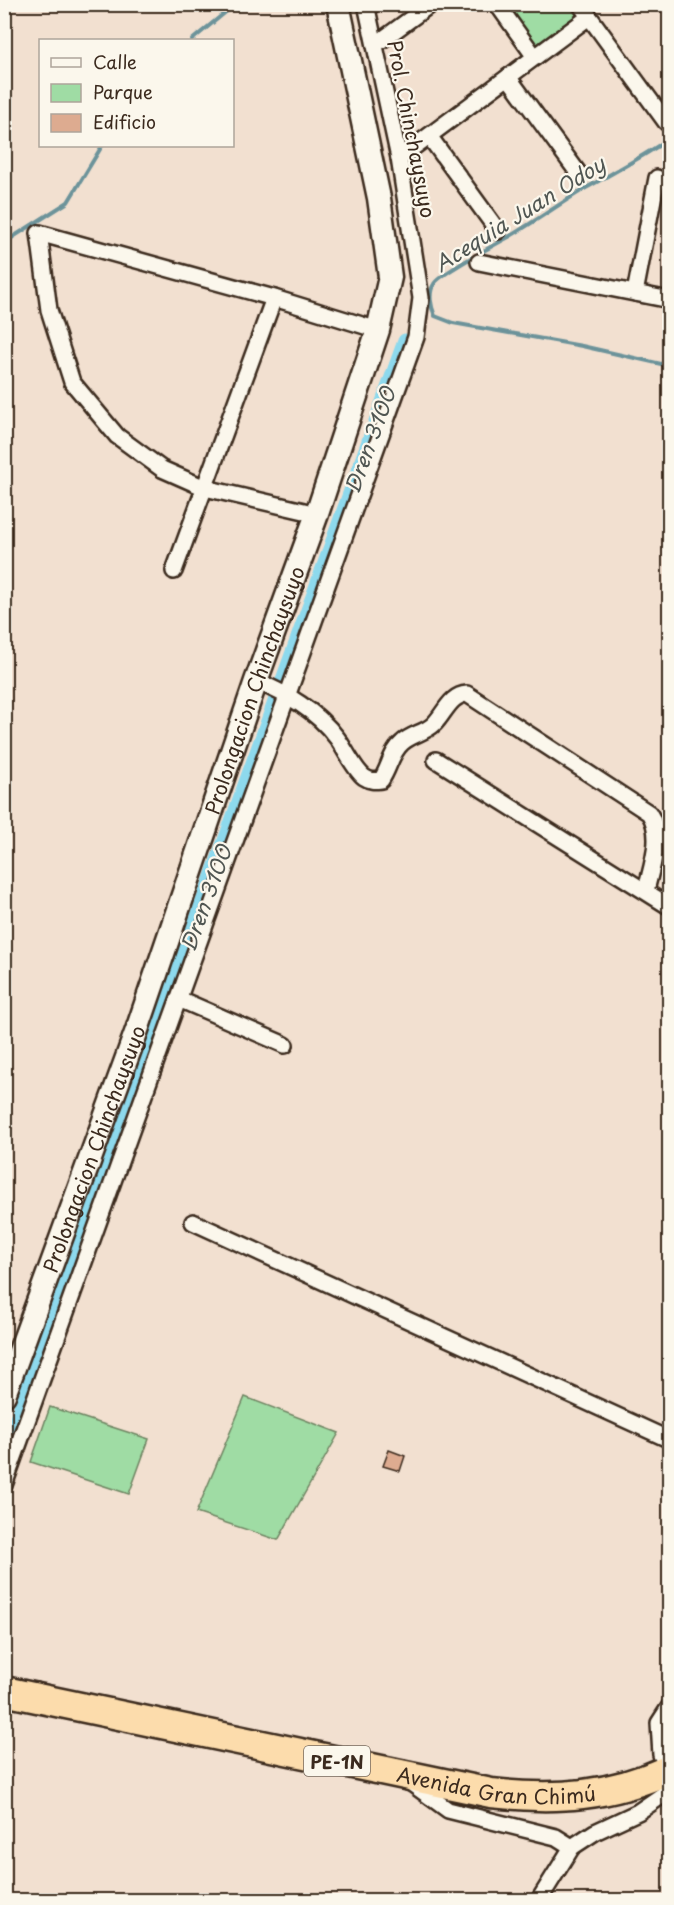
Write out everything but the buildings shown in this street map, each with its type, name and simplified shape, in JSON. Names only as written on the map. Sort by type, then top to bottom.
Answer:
[{"type":"highway","name":"Avenida Gran Chimú","points":[[4,1676],[494,1776],[537,1780],[576,1779],[667,1758]]},
{"type":"highway","name":"Avenida Gran Chimú","points":[[4,1691],[491,1793],[534,1797],[580,1796],[642,1782],[667,1758]]},
{"type":"street","name":"Prolongacion Chinchaysuyo","points":[[4,1395],[262,683],[378,330],[390,277],[379,198],[338,4]]},
{"type":"street","name":"Prol. Chinchaysuyo","points":[[4,1485],[416,337],[421,298],[399,158],[366,4]]},
{"type":"street","points":[[375,45],[431,4]]},
{"type":"street","points":[[497,4],[535,57]]},
{"type":"street","points":[[399,158],[535,57],[584,11],[666,122]]},
{"type":"street","points":[[508,77],[579,174]]},
{"type":"street","points":[[429,136],[498,231]]},
{"type":"street","points":[[635,293],[657,178]]},
{"type":"street","points":[[317,514],[205,488],[162,469],[117,436],[72,382],[49,310],[39,233],[274,298],[378,330]]},
{"type":"street","points":[[479,262],[669,300]]},
{"type":"street","points":[[174,571],[274,298]]},
{"type":"street","points":[[262,683],[286,694],[311,712],[335,735],[359,772],[373,782],[381,780],[401,743],[426,731],[436,722],[453,699],[459,694],[467,694],[649,813],[655,822],[657,837],[646,891]]},
{"type":"street","points":[[436,760],[646,891],[668,902]]},
{"type":"street","points":[[179,999],[285,1045]]},
{"type":"street","points":[[193,1222],[669,1440]]},
{"type":"street","points":[[667,1758],[659,1723],[669,1706]]},
{"type":"street","points":[[399,1774],[448,1810],[556,1837],[572,1847]]},
{"type":"street","points":[[539,1900],[572,1847],[595,1832],[638,1812],[669,1790]]},
{"type":"green space","points":[[501,5],[571,5],[578,15],[533,48]]},
{"type":"green space","points":[[245,1397],[339,1433],[278,1540],[196,1513]]},
{"type":"green space","points":[[50,1407],[149,1439],[129,1494],[31,1462]]},
{"type":"waterway","points":[[193,39],[227,11],[227,4]]},
{"type":"waterway","name":"Acequia Juan Odoy","points":[[670,138],[447,273],[434,284],[431,296],[435,316],[453,323],[582,346],[670,366]]},
{"type":"waterway","points":[[4,245],[68,202],[101,147]]},
{"type":"waterway","name":"Dren 3100","points":[[4,1454],[405,341]]}]
